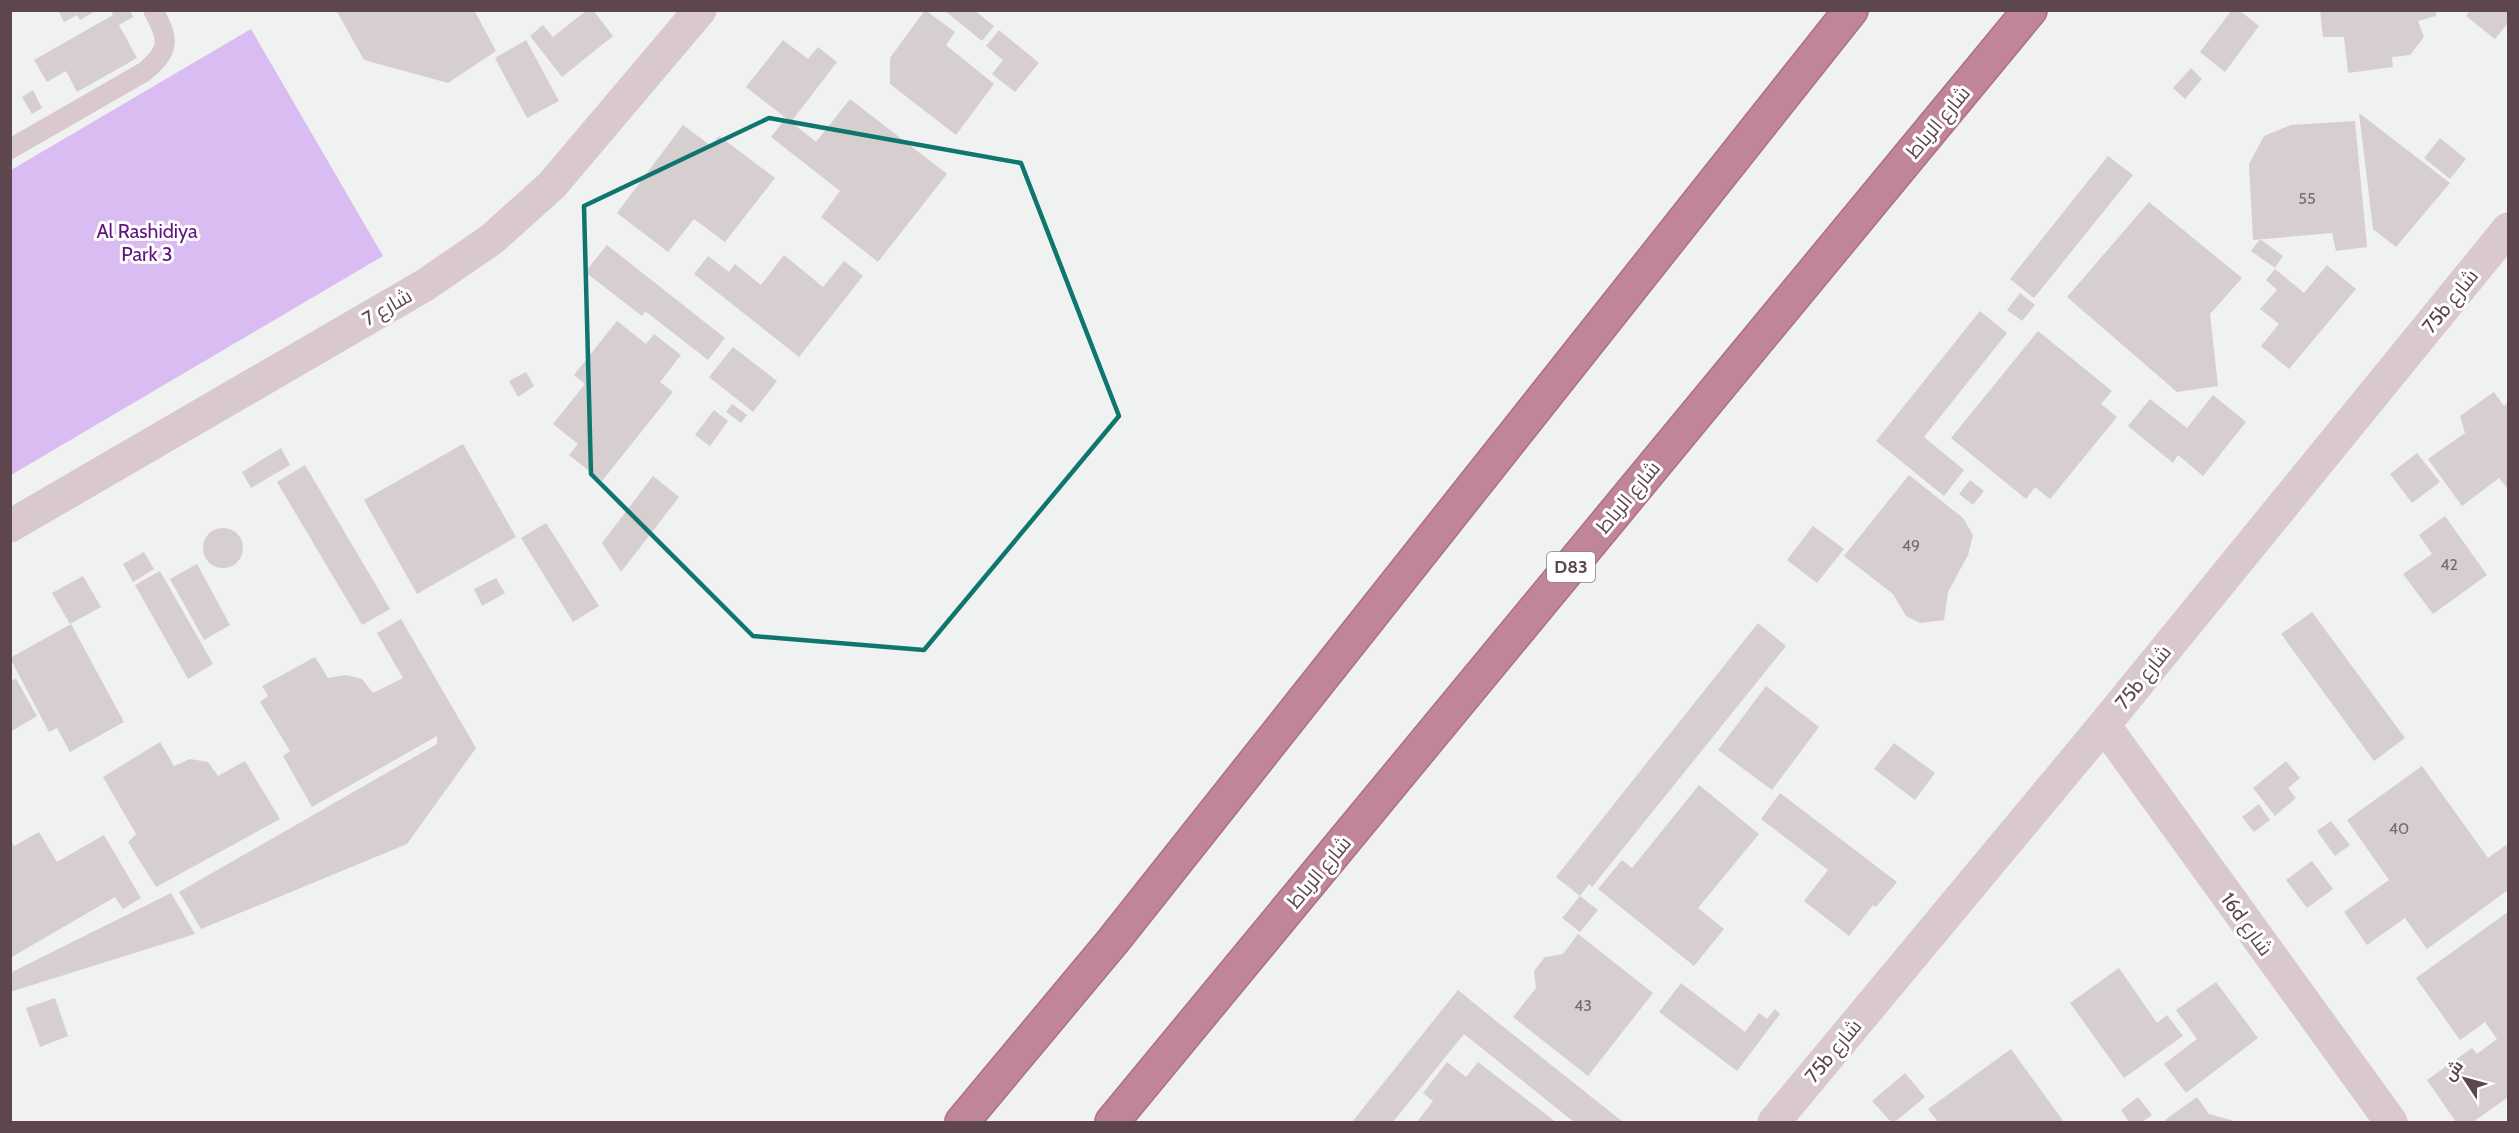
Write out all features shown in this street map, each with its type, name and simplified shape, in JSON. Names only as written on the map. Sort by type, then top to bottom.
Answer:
[{"type":"highway","points":[[962,1122],[1121,932],[1851,10]]},
{"type":"highway","name":"شارع الرباط","points":[[1112,1122],[2030,10]]},
{"type":"highway","points":[[1131,1122],[1198,1020]]},
{"type":"street","name":"شارع 7","points":[[10,526],[425,285],[492,240],[552,185],[700,10]]},
{"type":"street","name":"75b شارع","points":[[1774,1122],[2104,725],[2508,229]]},
{"type":"street","name":"16d شارع","points":[[2104,725],[2391,1122]]},
{"type":"lane","points":[[10,149],[144,72],[154,64],[162,53],[165,33],[153,10]]},
{"type":"highlighted area","points":[[769,118],[1021,163],[1119,416],[924,650],[753,636],[591,474],[584,206]]},
{"type":"green space","name":"Al Rashidiya Park 3","points":[[251,29],[383,256],[11,475],[11,170]]},
{"type":"building","points":[[58,10],[97,10],[80,20],[77,15],[64,22]]},
{"type":"building","points":[[110,10],[130,10],[133,17],[119,25],[137,58],[77,92],[66,71],[47,82],[34,60],[113,15]]},
{"type":"building","points":[[336,10],[474,10],[496,51],[448,83],[364,60]]},
{"type":"building","points":[[587,10],[593,10],[613,36],[562,77],[530,36],[543,25],[553,37]]},
{"type":"building","points":[[925,10],[955,32],[946,45],[994,84],[956,135],[890,84],[890,58]]},
{"type":"building","points":[[944,10],[974,10],[994,26],[982,41]]},
{"type":"building","points":[[2232,10],[2239,10],[2259,26],[2225,72],[2200,52]]},
{"type":"building","points":[[2320,10],[2436,10],[2436,16],[2418,21],[2424,37],[2410,55],[2392,57],[2393,67],[2348,73],[2344,37],[2323,37]]},
{"type":"building","points":[[2471,10],[2508,10],[2508,23],[2495,39],[2466,16]]},
{"type":"building","points":[[999,30],[1039,63],[1015,92],[992,74],[1003,60],[986,46]]},
{"type":"building","points":[[526,40],[559,101],[527,118],[495,58]]},
{"type":"building","points":[[783,40],[808,59],[818,47],[837,62],[791,122],[816,142],[850,99],[947,174],[878,262],[821,217],[840,191],[771,137],[786,118],[746,87]]},
{"type":"building","points":[[2191,68],[2202,79],[2185,99],[2173,88]]},
{"type":"building","points":[[33,90],[42,108],[32,114],[22,97]]},
{"type":"building","points":[[2359,113],[2450,183],[2396,247],[2373,229]]},
{"type":"building","points":[[2355,121],[2367,247],[2336,251],[2332,233],[2253,240],[2249,164],[2264,136],[2291,125]]},
{"type":"building","points":[[683,125],[711,146],[719,136],[775,178],[725,242],[694,219],[668,252],[617,213]]},
{"type":"building","points":[[2440,138],[2466,159],[2450,179],[2424,158]]},
{"type":"building","points":[[2108,156],[2133,175],[2034,298],[2010,279]]},
{"type":"building","points":[[2149,202],[2242,278],[2210,314],[2218,386],[2177,392],[2067,297]]},
{"type":"building","points":[[2260,239],[2283,256],[2275,268],[2251,251]]},
{"type":"building","points":[[607,245],[725,338],[708,360],[645,311],[642,316],[585,272]]},
{"type":"building","points":[[784,255],[823,287],[844,261],[863,276],[799,357],[694,274],[708,256],[729,272],[735,264],[761,285]]},
{"type":"building","points":[[2327,265],[2356,289],[2289,369],[2261,346],[2279,324],[2260,309],[2277,290],[2266,280],[2275,269],[2304,293]]},
{"type":"building","points":[[2020,293],[2035,305],[2022,321],[2007,310]]},
{"type":"building","points":[[1980,311],[2007,333],[1924,437],[1964,470],[1944,496],[1876,441]]},
{"type":"building","points":[[617,321],[646,344],[654,334],[681,355],[660,382],[673,392],[602,481],[569,455],[578,444],[553,424],[585,384],[574,375]]},
{"type":"building","points":[[2038,331],[2112,391],[2101,404],[2117,417],[2050,499],[2035,487],[2026,499],[1951,438]]},
{"type":"building","points":[[733,347],[777,381],[753,412],[709,377]]},
{"type":"building","points":[[526,372],[534,386],[518,397],[509,381]]},
{"type":"building","points":[[2494,392],[2504,406],[2508,402],[2508,489],[2499,478],[2462,506],[2428,459],[2465,433],[2460,416]]},
{"type":"building","points":[[2213,395],[2246,422],[2203,476],[2178,455],[2173,463],[2128,426],[2150,399],[2187,428]]},
{"type":"building","points":[[732,404],[747,415],[741,423],[726,412]]},
{"type":"building","points":[[714,410],[728,421],[710,446],[695,435]]},
{"type":"building","points":[[463,444],[516,537],[417,594],[364,500]]},
{"type":"building","points":[[281,448],[290,465],[251,488],[242,472]]},
{"type":"building","points":[[2417,453],[2440,482],[2412,503],[2390,474]]},
{"type":"building","points":[[305,465],[390,609],[362,625],[277,482]]},
{"type":"building","points":[[1909,475],[1963,518],[1973,535],[1968,555],[1948,592],[1944,620],[1920,623],[1906,616],[1893,594],[1844,556]]},
{"type":"building","points":[[653,476],[679,497],[621,572],[602,543]]},
{"type":"building","points":[[1970,480],[1984,491],[1973,505],[1959,494]]},
{"type":"building","points":[[2445,516],[2487,575],[2433,614],[2403,574],[2432,554],[2419,535]]},
{"type":"building","points":[[546,523],[599,606],[573,622],[521,538]]},
{"type":"building","points":[[1813,526],[1844,549],[1817,583],[1787,560]]},
{"type":"building","points":[[223,528],[237,534],[243,548],[237,562],[223,568],[209,562],[203,548],[209,534]]},
{"type":"building","points":[[144,552],[154,569],[133,582],[123,564]]},
{"type":"building","points":[[197,564],[230,625],[204,640],[170,579]]},
{"type":"building","points":[[160,571],[213,664],[188,679],[135,585]]},
{"type":"building","points":[[83,576],[101,607],[70,624],[52,593]]},
{"type":"building","points":[[496,578],[505,593],[482,606],[474,589]]},
{"type":"building","points":[[2312,612],[2405,738],[2374,761],[2281,634]]},
{"type":"building","points":[[401,619],[476,748],[407,844],[201,929],[179,892],[437,744],[437,736],[312,807],[283,756],[290,751],[260,702],[268,696],[262,686],[315,657],[328,678],[346,675],[362,679],[373,693],[403,678],[377,633]]},
{"type":"building","points":[[1758,623],[1786,646],[1592,887],[1589,884],[1580,896],[1556,877]]},
{"type":"building","points":[[71,624],[124,722],[70,752],[57,728],[49,732],[10,658]]},
{"type":"building","points":[[16,679],[37,716],[10,732],[10,681]]},
{"type":"building","points":[[1766,686],[1819,727],[1772,790],[1718,750]]},
{"type":"building","points":[[160,742],[174,766],[190,759],[208,762],[218,776],[245,761],[280,819],[156,887],[128,842],[136,834],[103,777]]},
{"type":"building","points":[[1894,743],[1935,773],[1915,800],[1874,769]]},
{"type":"building","points":[[2286,761],[2300,778],[2288,788],[2296,798],[2275,816],[2253,788]]},
{"type":"building","points":[[2422,766],[2488,858],[2506,845],[2508,849],[2508,890],[2427,949],[2405,918],[2367,945],[2344,912],[2389,880],[2347,820]]},
{"type":"building","points":[[1699,785],[1759,834],[1698,908],[1724,929],[1694,966],[1598,889],[1622,860],[1632,868]]},
{"type":"building","points":[[1780,793],[1897,882],[1876,907],[1873,905],[1849,936],[1804,901],[1828,870],[1761,819]]},
{"type":"building","points":[[2259,804],[2270,820],[2254,832],[2242,817]]},
{"type":"building","points":[[2331,821],[2350,845],[2335,856],[2317,831]]},
{"type":"building","points":[[39,832],[57,862],[104,835],[141,898],[123,909],[115,897],[10,958],[10,840],[14,846]]},
{"type":"building","points":[[2312,861],[2333,889],[2307,908],[2286,880]]},
{"type":"building","points":[[171,893],[195,934],[10,992],[10,973]]},
{"type":"building","points":[[1580,896],[1598,910],[1580,932],[1562,918]]},
{"type":"building","points":[[2508,912],[2508,1097],[2473,1122],[2456,1122],[2427,1080],[2472,1048],[2477,1054],[2497,1039],[2485,1022],[2460,1040],[2416,978]]},
{"type":"building","points":[[1578,934],[1653,993],[1588,1076],[1513,1017],[1536,988],[1534,971],[1545,957],[1563,954]]},
{"type":"building","points":[[2119,968],[2157,1023],[2167,1015],[2183,1036],[2124,1078],[2070,1003]]},
{"type":"building","points":[[2216,982],[2258,1038],[2186,1093],[2164,1064],[2197,1039],[2176,1010]]},
{"type":"building","points":[[1681,983],[1745,1032],[1759,1013],[1767,1019],[1775,1009],[1780,1014],[1737,1071],[1659,1012]]},
{"type":"building","points":[[1458,990],[1623,1122],[1574,1122],[1464,1034],[1393,1122],[1352,1122]]},
{"type":"building","points":[[55,998],[68,1036],[40,1047],[26,1008]]},
{"type":"building","points":[[2011,1049],[2064,1122],[1938,1122],[1928,1109]]},
{"type":"building","points":[[1447,1062],[1466,1077],[1478,1062],[1556,1122],[1417,1122],[1433,1101],[1423,1093]]},
{"type":"building","points":[[1905,1073],[1925,1097],[1895,1122],[1891,1122],[1872,1101]]},
{"type":"building","points":[[2138,1097],[2152,1115],[2142,1122],[2129,1122],[2121,1110]]},
{"type":"building","points":[[2197,1097],[2209,1114],[2238,1122],[2166,1122],[2165,1120]]}]
